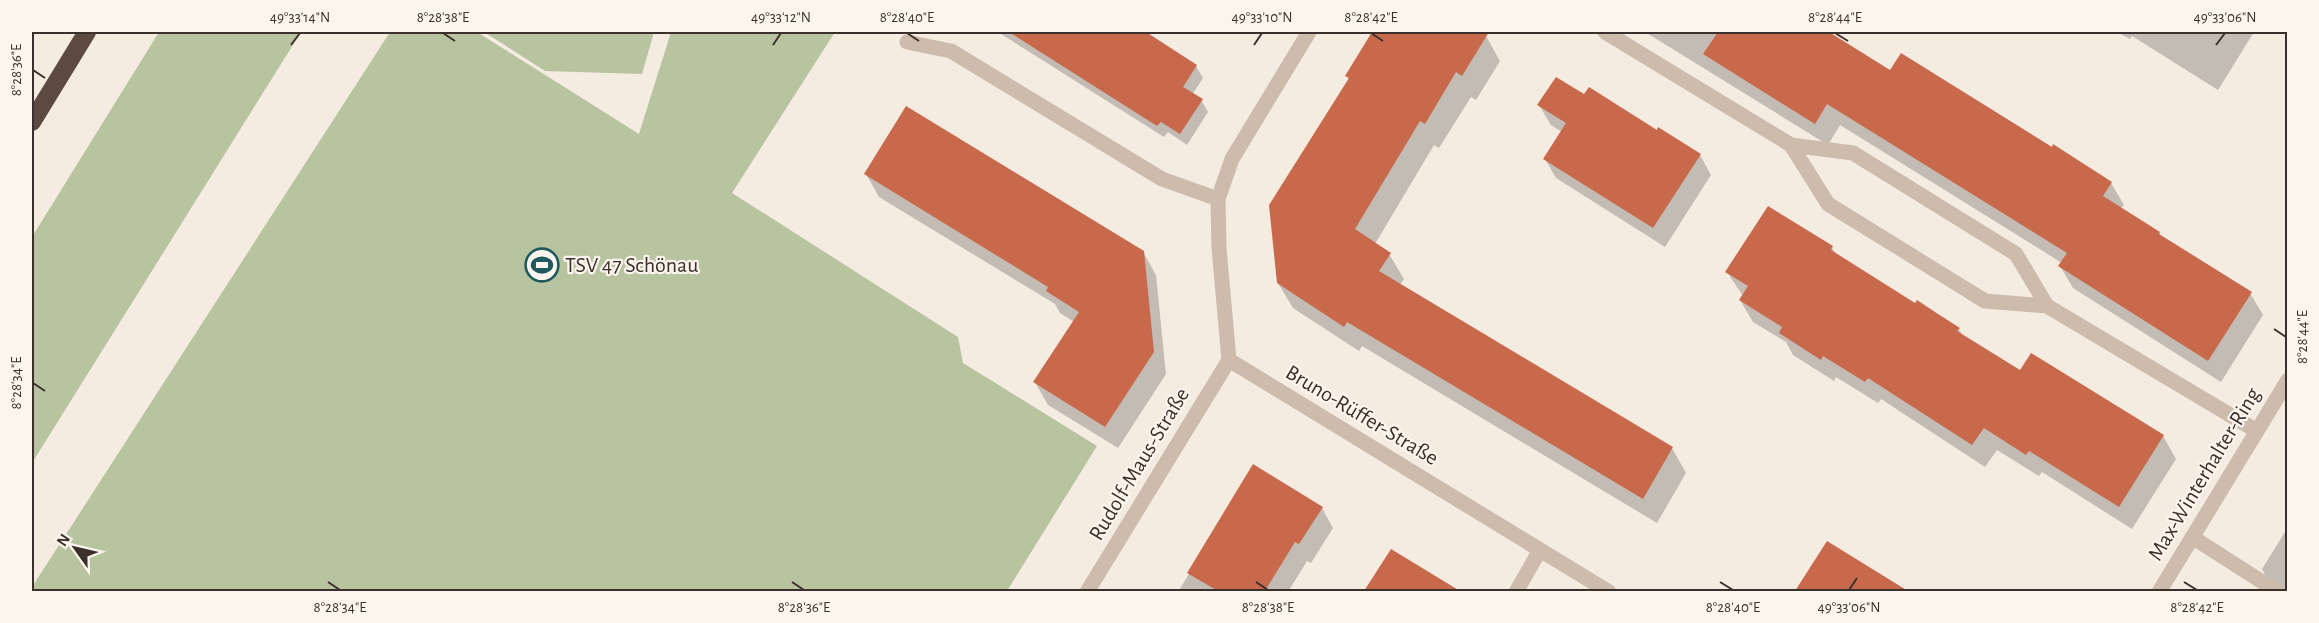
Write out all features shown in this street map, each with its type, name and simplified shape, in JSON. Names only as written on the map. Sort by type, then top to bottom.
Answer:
[{"type":"highway","points":[[32,122],[87,32]]},
{"type":"street","points":[[1229,360],[1219,248],[1218,199],[1232,159],[1310,32]]},
{"type":"street","points":[[1605,32],[1791,146],[1853,153],[2016,254],[2047,306]]},
{"type":"street","points":[[907,42],[951,51],[1162,179],[1218,199]]},
{"type":"street","points":[[1791,146],[1828,204],[1985,301],[2047,306],[2257,430]]},
{"type":"street","name":"Bruno-Rüffer-Straße","points":[[1229,360],[1610,591]]},
{"type":"street","name":"Rudolf-Maus-Straße","points":[[1088,591],[1229,360]]},
{"type":"street","name":"Max-Winterhalter-Ring","points":[[2159,591],[2288,380]]},
{"type":"street","points":[[2192,537],[2278,591]]},
{"type":"street","points":[[1516,591],[1540,550]]},
{"type":"green space","points":[[159,32],[301,32],[32,463],[32,237]]},
{"type":"green space","name":"TSV 47 Schönau","points":[[390,32],[477,32],[639,134],[671,32],[835,32],[732,193],[958,337],[963,363],[1097,446],[1007,591],[32,591],[32,587]]},
{"type":"green space","points":[[484,32],[654,32],[642,74],[545,71]]},
{"type":"building","points":[[1009,32],[1146,32],[1197,65],[1183,87],[1203,99],[1180,134],[1161,122],[1157,126]]},
{"type":"building","points":[[1372,32],[1489,32],[1462,76],[1456,72],[1425,124],[1420,121],[1355,229],[1391,253],[1379,271],[1673,447],[1643,499],[1347,322],[1344,327],[1277,283],[1269,205],[1349,78],[1345,76]]},
{"type":"building","points":[[1718,32],[1829,32],[1890,70],[1901,53],[2112,182],[2103,196],[2252,292],[2208,361],[2058,266],[2067,253],[1827,104],[1815,124],[1703,54]]},
{"type":"building","points":[[1556,77],[1584,94],[1589,87],[1657,130],[1658,127],[1701,154],[1653,228],[1543,159],[1566,123],[1537,105]]},
{"type":"building","points":[[906,106],[1144,251],[1154,352],[1105,427],[1033,382],[1079,312],[1046,291],[1048,287],[864,174]]},
{"type":"building","points":[[1768,206],[1833,246],[1831,250],[1915,303],[1917,300],[1960,328],[1957,331],[2020,370],[2031,353],[2164,435],[2119,507],[2029,451],[2026,455],[1984,428],[1972,445],[1868,378],[1865,382],[1823,356],[1821,360],[1779,333],[1782,327],[1739,300],[1748,286],[1725,272]]},
{"type":"building","points":[[1253,464],[1323,507],[1299,544],[1295,542],[1265,591],[1218,591],[1187,573]]},
{"type":"building","points":[[1827,541],[1908,591],[1795,591]]},
{"type":"building","points":[[1391,549],[1460,591],[1364,591]]},
{"type":"place","name":"TSV 47 Schönau","points":[[542,265]]}]
